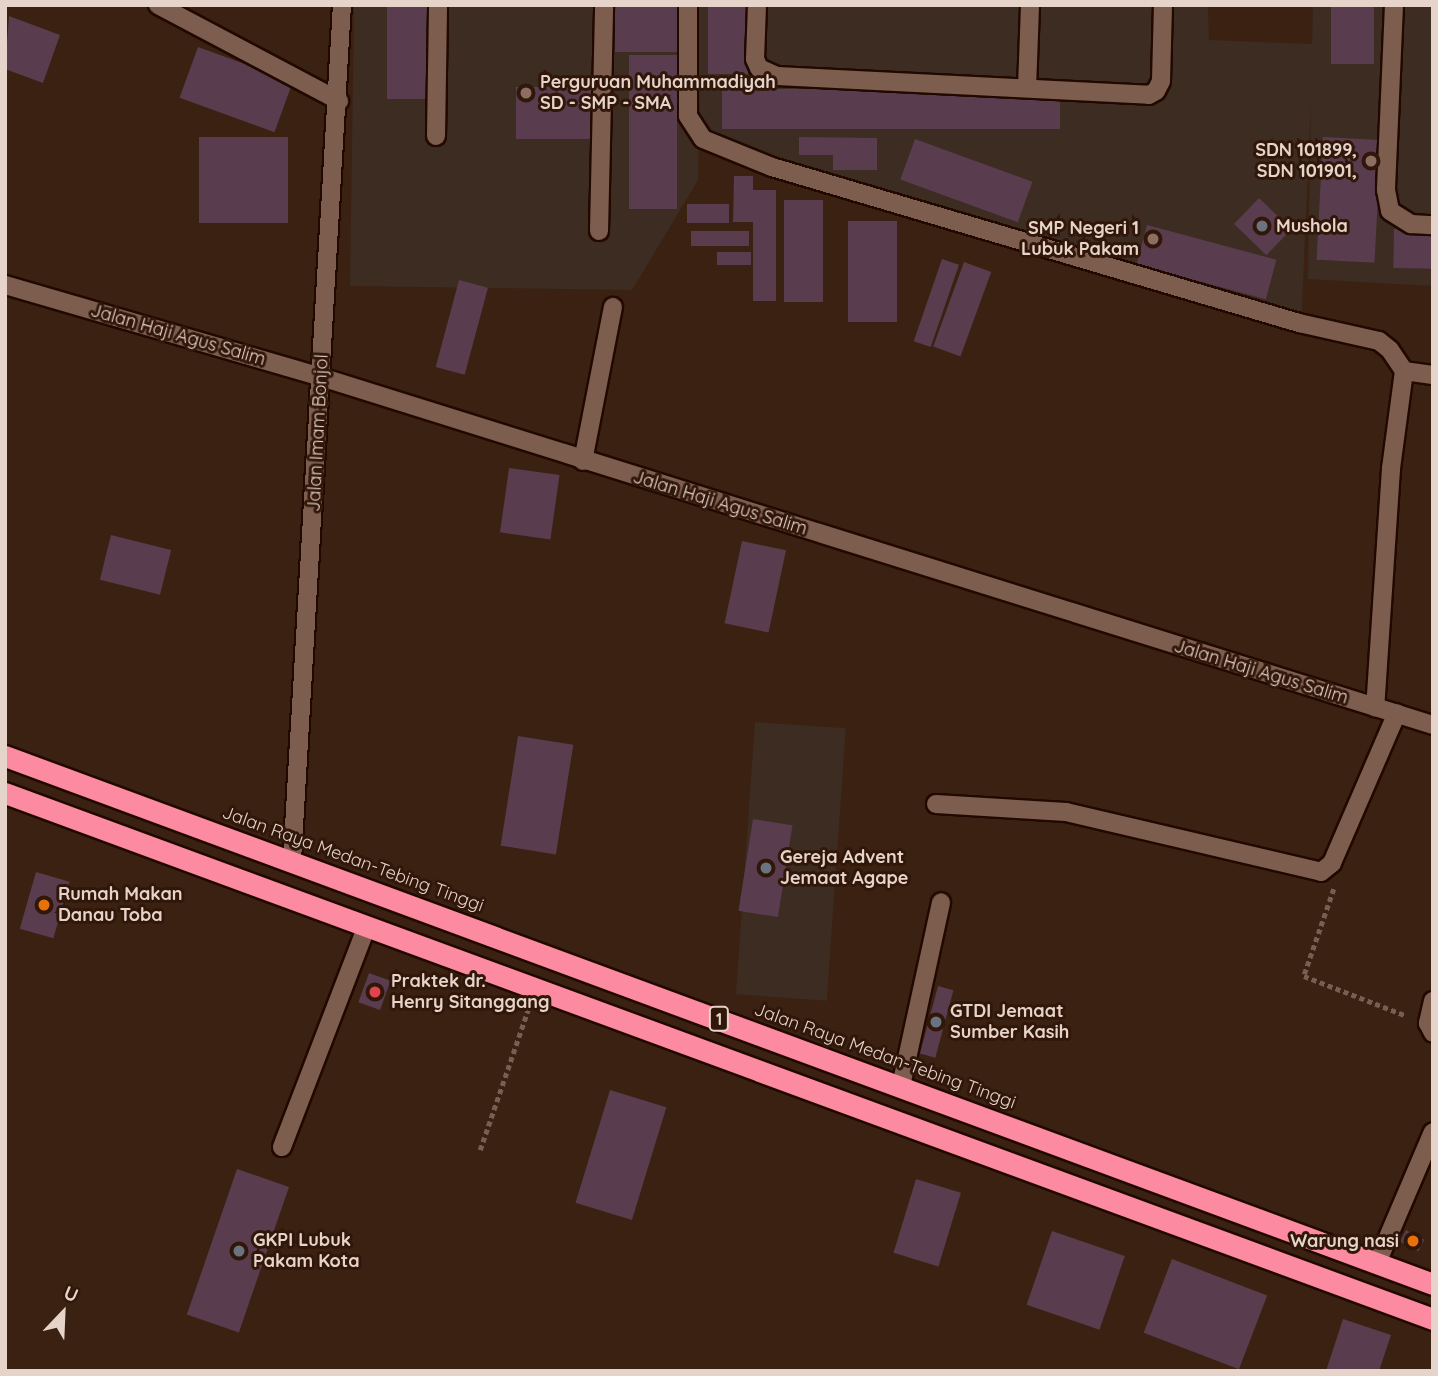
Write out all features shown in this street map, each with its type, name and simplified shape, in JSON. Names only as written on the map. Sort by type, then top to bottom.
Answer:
[{"type":"highway","name":"Jalan Raya Medan-Tebing Tinggi","points":[[5,756],[1433,1284]]},
{"type":"highway","name":"1","points":[[5,793],[1433,1320]]},
{"type":"highway","points":[[463,963],[474,928]]},
{"type":"street","points":[[158,5],[339,101]]},
{"type":"street","name":"Jalan Imam Bonjol","points":[[292,861],[339,101],[342,5]]},
{"type":"street","points":[[436,136],[438,5]]},
{"type":"street","points":[[599,232],[604,5]]},
{"type":"street","points":[[688,5],[688,116],[703,139],[772,167],[1299,323],[1379,341],[1404,371],[1433,375]]},
{"type":"street","points":[[757,5],[755,59],[767,73],[1153,94],[1162,73],[1163,5]]},
{"type":"street","points":[[1027,88],[1030,5]]},
{"type":"street","points":[[1394,5],[1386,190],[1390,211],[1398,219],[1433,225]]},
{"type":"street","name":"Jalan Haji Agus Salim","points":[[5,285],[321,377],[1433,726]]},
{"type":"street","points":[[583,461],[613,307]]},
{"type":"street","points":[[1375,707],[1391,469],[1404,371]]},
{"type":"street","points":[[936,804],[1066,812],[1308,872],[1321,872],[1332,863],[1397,713]]},
{"type":"street","points":[[901,1086],[941,902]]},
{"type":"street","points":[[282,1147],[366,928]]},
{"type":"street","points":[[1431,1028],[1433,1001]]},
{"type":"street","points":[[1377,1263],[1433,1132]]},
{"type":"path","points":[[1332,863],[1334,892],[1304,976],[1431,1028]]},
{"type":"path","points":[[480,1150],[535,990]]},
{"type":"shaded area","points":[[354,5],[1208,5],[1209,40],[1312,44],[1313,5],[1433,5],[1433,286],[1308,279],[1311,101],[1301,329],[700,148],[700,79],[698,180],[632,290],[350,286]]},
{"type":"shaded area","points":[[755,722],[846,728],[827,1001],[736,994]]},
{"type":"building","points":[[387,5],[427,5],[427,99],[387,99]]},
{"type":"building","points":[[615,5],[679,5],[679,52],[615,52]]},
{"type":"building","points":[[708,5],[751,5],[751,74],[708,74]]},
{"type":"building","points":[[1331,5],[1374,5],[1374,64],[1331,64]]},
{"type":"building","points":[[9,16],[60,35],[43,83],[5,69]]},
{"type":"building","points":[[198,47],[293,82],[274,132],[180,98]]},
{"type":"building","points":[[629,55],[677,55],[677,209],[629,209]]},
{"type":"building","points":[[516,87],[596,87],[596,139],[516,139]]},
{"type":"building","points":[[722,89],[1060,89],[1060,129],[722,129]]},
{"type":"building","points":[[199,137],[288,137],[288,223],[199,223]]},
{"type":"building","points":[[799,137],[877,138],[877,170],[833,170],[833,155],[799,155]]},
{"type":"building","points":[[1323,137],[1381,140],[1374,263],[1317,260]]},
{"type":"building","points":[[915,139],[1032,182],[1018,222],[900,179]]},
{"type":"building","points":[[734,176],[753,176],[753,190],[776,190],[776,301],[753,301],[753,222],[733,222]]},
{"type":"building","name":"Mushola","points":[[1259,198],[1291,229],[1266,255],[1234,224]]},
{"type":"building","points":[[784,200],[823,200],[823,302],[784,302]]},
{"type":"building","points":[[687,204],[729,204],[729,223],[687,223]]},
{"type":"building","points":[[848,221],[897,221],[897,322],[848,322]]},
{"type":"building","points":[[1147,225],[1276,260],[1266,299],[1136,265]]},
{"type":"building","points":[[1394,229],[1433,230],[1432,269],[1393,268]]},
{"type":"building","points":[[691,231],[749,231],[749,246],[691,246]]},
{"type":"building","points":[[717,252],[751,252],[751,265],[717,265]]},
{"type":"building","points":[[942,259],[959,265],[931,347],[914,341]]},
{"type":"building","points":[[964,262],[991,272],[960,356],[933,347]]},
{"type":"building","points":[[459,280],[488,288],[465,375],[436,367]]},
{"type":"building","points":[[509,468],[560,475],[550,539],[500,532]]},
{"type":"building","points":[[111,535],[171,550],[160,595],[100,580]]},
{"type":"building","points":[[742,541],[786,550],[769,633],[725,623]]},
{"type":"building","points":[[518,736],[573,745],[556,854],[501,846]]},
{"type":"building","name":"Gereja Advent Jemaat Agape","points":[[753,819],[793,825],[778,917],[738,911]]},
{"type":"building","name":"Rumah Makan Danau Toba","points":[[36,872],[70,882],[53,938],[20,929]]},
{"type":"building","name":"Praktek dr. Henry Sitanggang","points":[[369,973],[391,981],[380,1010],[358,1002]]},
{"type":"building","name":"GTDI Jemaat Sumber Kasih","points":[[938,986],[953,990],[935,1058],[920,1054]]},
{"type":"building","points":[[610,1090],[666,1107],[632,1220],[576,1203]]},
{"type":"building","name":"GKPI Lubuk Pakam Kota","points":[[237,1169],[289,1187],[239,1333],[187,1315]]},
{"type":"building","points":[[916,1179],[961,1193],[938,1266],[893,1253]]},
{"type":"building","name":"Warung nasi","points":[[1406,1230],[1425,1240],[1418,1251],[1400,1241]]},
{"type":"building","points":[[1052,1231],[1125,1256],[1099,1330],[1027,1305]]},
{"type":"building","points":[[1172,1259],[1267,1296],[1239,1369],[1144,1333]]},
{"type":"building","points":[[1343,1319],[1391,1335],[1379,1371],[1326,1371]]},
{"type":"place","name":"Perguruan Muhammadiyah SD - SMP - SMA","points":[[526,93]]},
{"type":"place","name":"SDN 101899, SDN 101901,","points":[[1371,161]]},
{"type":"place","name":"Mushola","points":[[1262,226]]},
{"type":"place","name":"SMP Negeri 1 Lubuk Pakam","points":[[1153,239]]},
{"type":"place","name":"Gereja Advent Jemaat Agape","points":[[766,868]]},
{"type":"place","name":"Rumah Makan Danau Toba","points":[[44,905]]},
{"type":"place","name":"Praktek dr. Henry Sitanggang","points":[[375,992]]},
{"type":"place","name":"GTDI Jemaat Sumber Kasih","points":[[936,1022]]},
{"type":"place","name":"Warung nasi","points":[[1413,1241]]},
{"type":"place","name":"GKPI Lubuk Pakam Kota","points":[[239,1251]]}]
